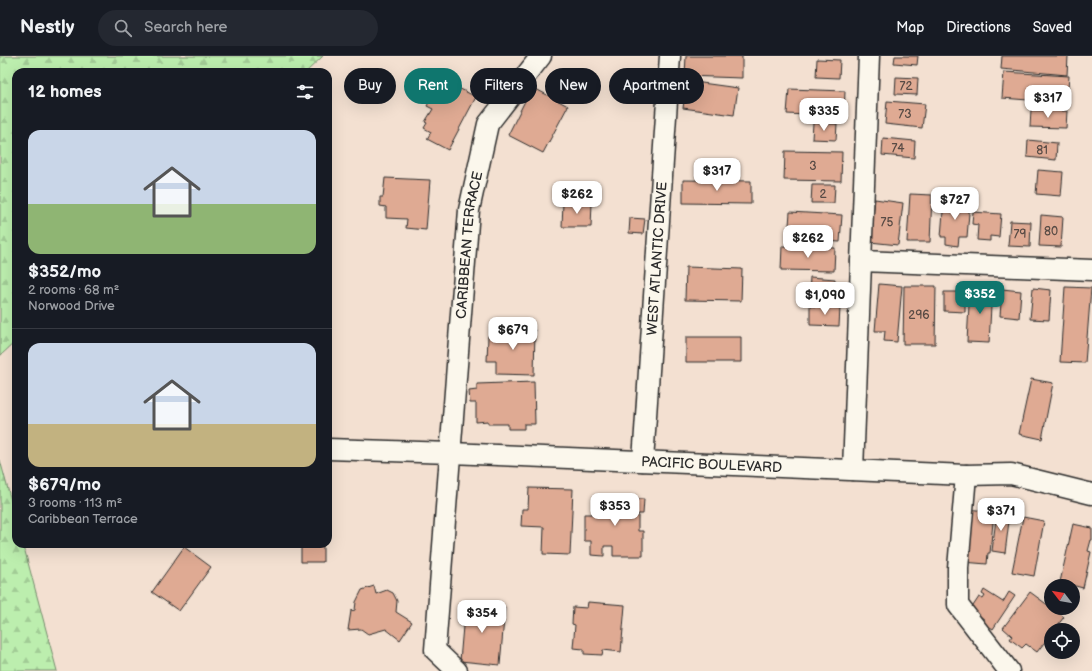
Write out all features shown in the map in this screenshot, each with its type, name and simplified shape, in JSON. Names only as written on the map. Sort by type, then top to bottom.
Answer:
[{"type":"street","name":"CARIBBEAN TERRACE","points":[[457,671],[435,650],[469,210],[488,124],[541,56]]},
{"type":"street","name":"WEST ATLANTIC DRIVE","points":[[643,461],[670,56]]},
{"type":"street","points":[[853,470],[869,56]]},
{"type":"street","points":[[861,261],[1092,270]]},
{"type":"street","name":"PACIFIC BOULEVARD","points":[[332,449],[966,475],[1011,474],[1092,494]]},
{"type":"street","points":[[966,475],[958,568],[958,605],[1009,671]]},
{"type":"green space","points":[[0,56],[323,56],[310,68],[12,68],[12,345],[0,356]]},
{"type":"green space","points":[[0,460],[12,504],[12,548],[24,548],[57,671],[0,671]]},
{"type":"building","points":[[686,56],[742,56],[742,78],[704,77],[704,68],[685,68]]},
{"type":"building","points":[[895,56],[918,56],[917,65],[894,63]]},
{"type":"building","points":[[1002,56],[1068,56],[1067,75],[1001,69]]},
{"type":"building","points":[[817,59],[840,60],[839,78],[816,77]]},
{"type":"building","points":[[1004,72],[1069,76],[1067,103],[1002,98]]},
{"type":"building","points":[[896,77],[918,78],[917,95],[895,94]]},
{"type":"building","points":[[704,83],[738,88],[734,115],[683,108],[684,104],[704,104]]},
{"type":"building","points":[[789,89],[845,91],[844,117],[787,114]]},
{"type":"building","points":[[462,90],[470,94],[470,104],[472,104],[448,150],[427,139],[431,132],[424,128],[427,123],[425,122],[433,109],[427,106],[428,104],[462,104]]},
{"type":"building","points":[[537,90],[545,94],[545,104],[564,104],[568,106],[543,153],[508,135],[524,104],[537,104]]},
{"type":"building","points":[[887,101],[925,104],[922,128],[885,124]]},
{"type":"building","points":[[1031,110],[1067,111],[1066,128],[1030,127]]},
{"type":"building","points":[[813,123],[837,124],[836,140],[812,139]]},
{"type":"building","points":[[883,138],[915,141],[914,158],[882,155]]},
{"type":"building","points":[[1028,140],[1057,143],[1056,160],[1027,157]]},
{"type":"building","points":[[785,151],[842,152],[841,181],[784,180]]},
{"type":"building","points":[[1038,170],[1063,172],[1061,196],[1036,194]]},
{"type":"building","points":[[385,178],[430,180],[426,230],[406,228],[407,219],[386,218],[386,207],[380,206],[380,197],[383,197]]},
{"type":"building","points":[[683,180],[751,181],[751,204],[683,203]]},
{"type":"building","points":[[812,185],[835,185],[834,203],[811,203]]},
{"type":"building","points":[[910,194],[932,195],[930,242],[907,242]]},
{"type":"building","points":[[875,199],[903,203],[898,245],[870,242]]},
{"type":"building","points":[[944,199],[970,201],[967,237],[959,237],[958,246],[946,244],[946,237],[941,237]]},
{"type":"building","points":[[563,202],[592,203],[591,227],[562,227]]},
{"type":"building","points":[[790,212],[842,215],[840,242],[788,239]]},
{"type":"building","points":[[973,212],[1001,214],[999,237],[990,236],[990,241],[977,240],[978,225],[972,224]]},
{"type":"building","points":[[1041,215],[1063,217],[1061,247],[1039,246]]},
{"type":"building","points":[[630,218],[645,219],[643,234],[629,233]]},
{"type":"building","points":[[1010,221],[1031,222],[1030,247],[1008,246]]},
{"type":"building","points":[[782,246],[835,248],[834,271],[781,270]]},
{"type":"building","points":[[686,267],[742,269],[741,301],[685,300]]},
{"type":"building","points":[[810,277],[835,279],[834,295],[809,294]]},
{"type":"building","points":[[879,284],[902,286],[897,342],[884,341],[885,331],[875,331]]},
{"type":"building","points":[[904,286],[936,286],[935,344],[903,344]]},
{"type":"building","points":[[970,287],[992,288],[989,343],[967,342]]},
{"type":"building","points":[[1065,287],[1091,288],[1085,363],[1060,362]]},
{"type":"building","points":[[1033,288],[1051,290],[1049,320],[1030,319]]},
{"type":"building","points":[[1002,289],[1021,291],[1019,318],[1000,316]]},
{"type":"building","points":[[944,292],[965,292],[965,312],[944,311]]},
{"type":"building","points":[[810,306],[840,308],[839,326],[810,325]]},
{"type":"building","points":[[494,329],[535,330],[534,375],[496,374],[496,361],[487,361],[488,336],[494,336]]},
{"type":"building","points":[[686,337],[741,337],[741,362],[686,362]]},
{"type":"building","points":[[1031,379],[1053,383],[1042,439],[1019,434]]},
{"type":"building","points":[[534,382],[535,424],[524,424],[524,429],[508,429],[508,424],[488,424],[488,421],[476,422],[476,403],[470,403],[469,391],[477,390],[477,384]]},
{"type":"building","points":[[529,488],[573,489],[570,555],[543,554],[544,527],[521,526],[522,509],[528,509]]},
{"type":"building","points":[[594,499],[644,499],[643,514],[638,514],[638,531],[643,531],[643,556],[613,556],[613,546],[604,546],[604,556],[591,555],[591,541],[584,541],[584,514],[593,514]]},
{"type":"building","points":[[968,509],[994,512],[990,553],[988,553],[987,564],[963,562]]},
{"type":"building","points":[[997,511],[1010,513],[1005,553],[992,551]]},
{"type":"building","points":[[1023,517],[1044,521],[1034,576],[1012,572]]},
{"type":"building","points":[[1073,524],[1092,528],[1092,540],[1088,551],[1091,552],[1083,588],[1080,587],[1080,579],[1061,579]]},
{"type":"building","points":[[183,548],[211,567],[179,611],[152,592]]},
{"type":"building","points":[[301,548],[323,548],[323,562],[301,562]]},
{"type":"building","points":[[374,586],[376,594],[387,590],[393,593],[397,601],[396,612],[412,622],[400,640],[386,629],[368,634],[361,629],[348,630],[351,611],[355,610],[356,602],[362,590]]},
{"type":"building","points":[[984,590],[1003,602],[1009,592],[1015,596],[993,629],[982,624],[985,620],[971,609],[979,597],[983,599],[985,596],[982,594]]},
{"type":"building","points":[[1030,592],[1044,602],[1044,615],[1061,615],[1064,617],[1059,623],[1044,623],[1044,643],[1037,652],[1026,644],[1022,648],[1010,639],[1012,636],[1003,628]]},
{"type":"building","points":[[588,602],[625,605],[621,652],[603,650],[602,655],[584,654],[584,649],[573,648],[575,625],[572,624],[573,607],[587,608]]},
{"type":"building","points":[[465,603],[505,607],[500,665],[460,661]]}]
